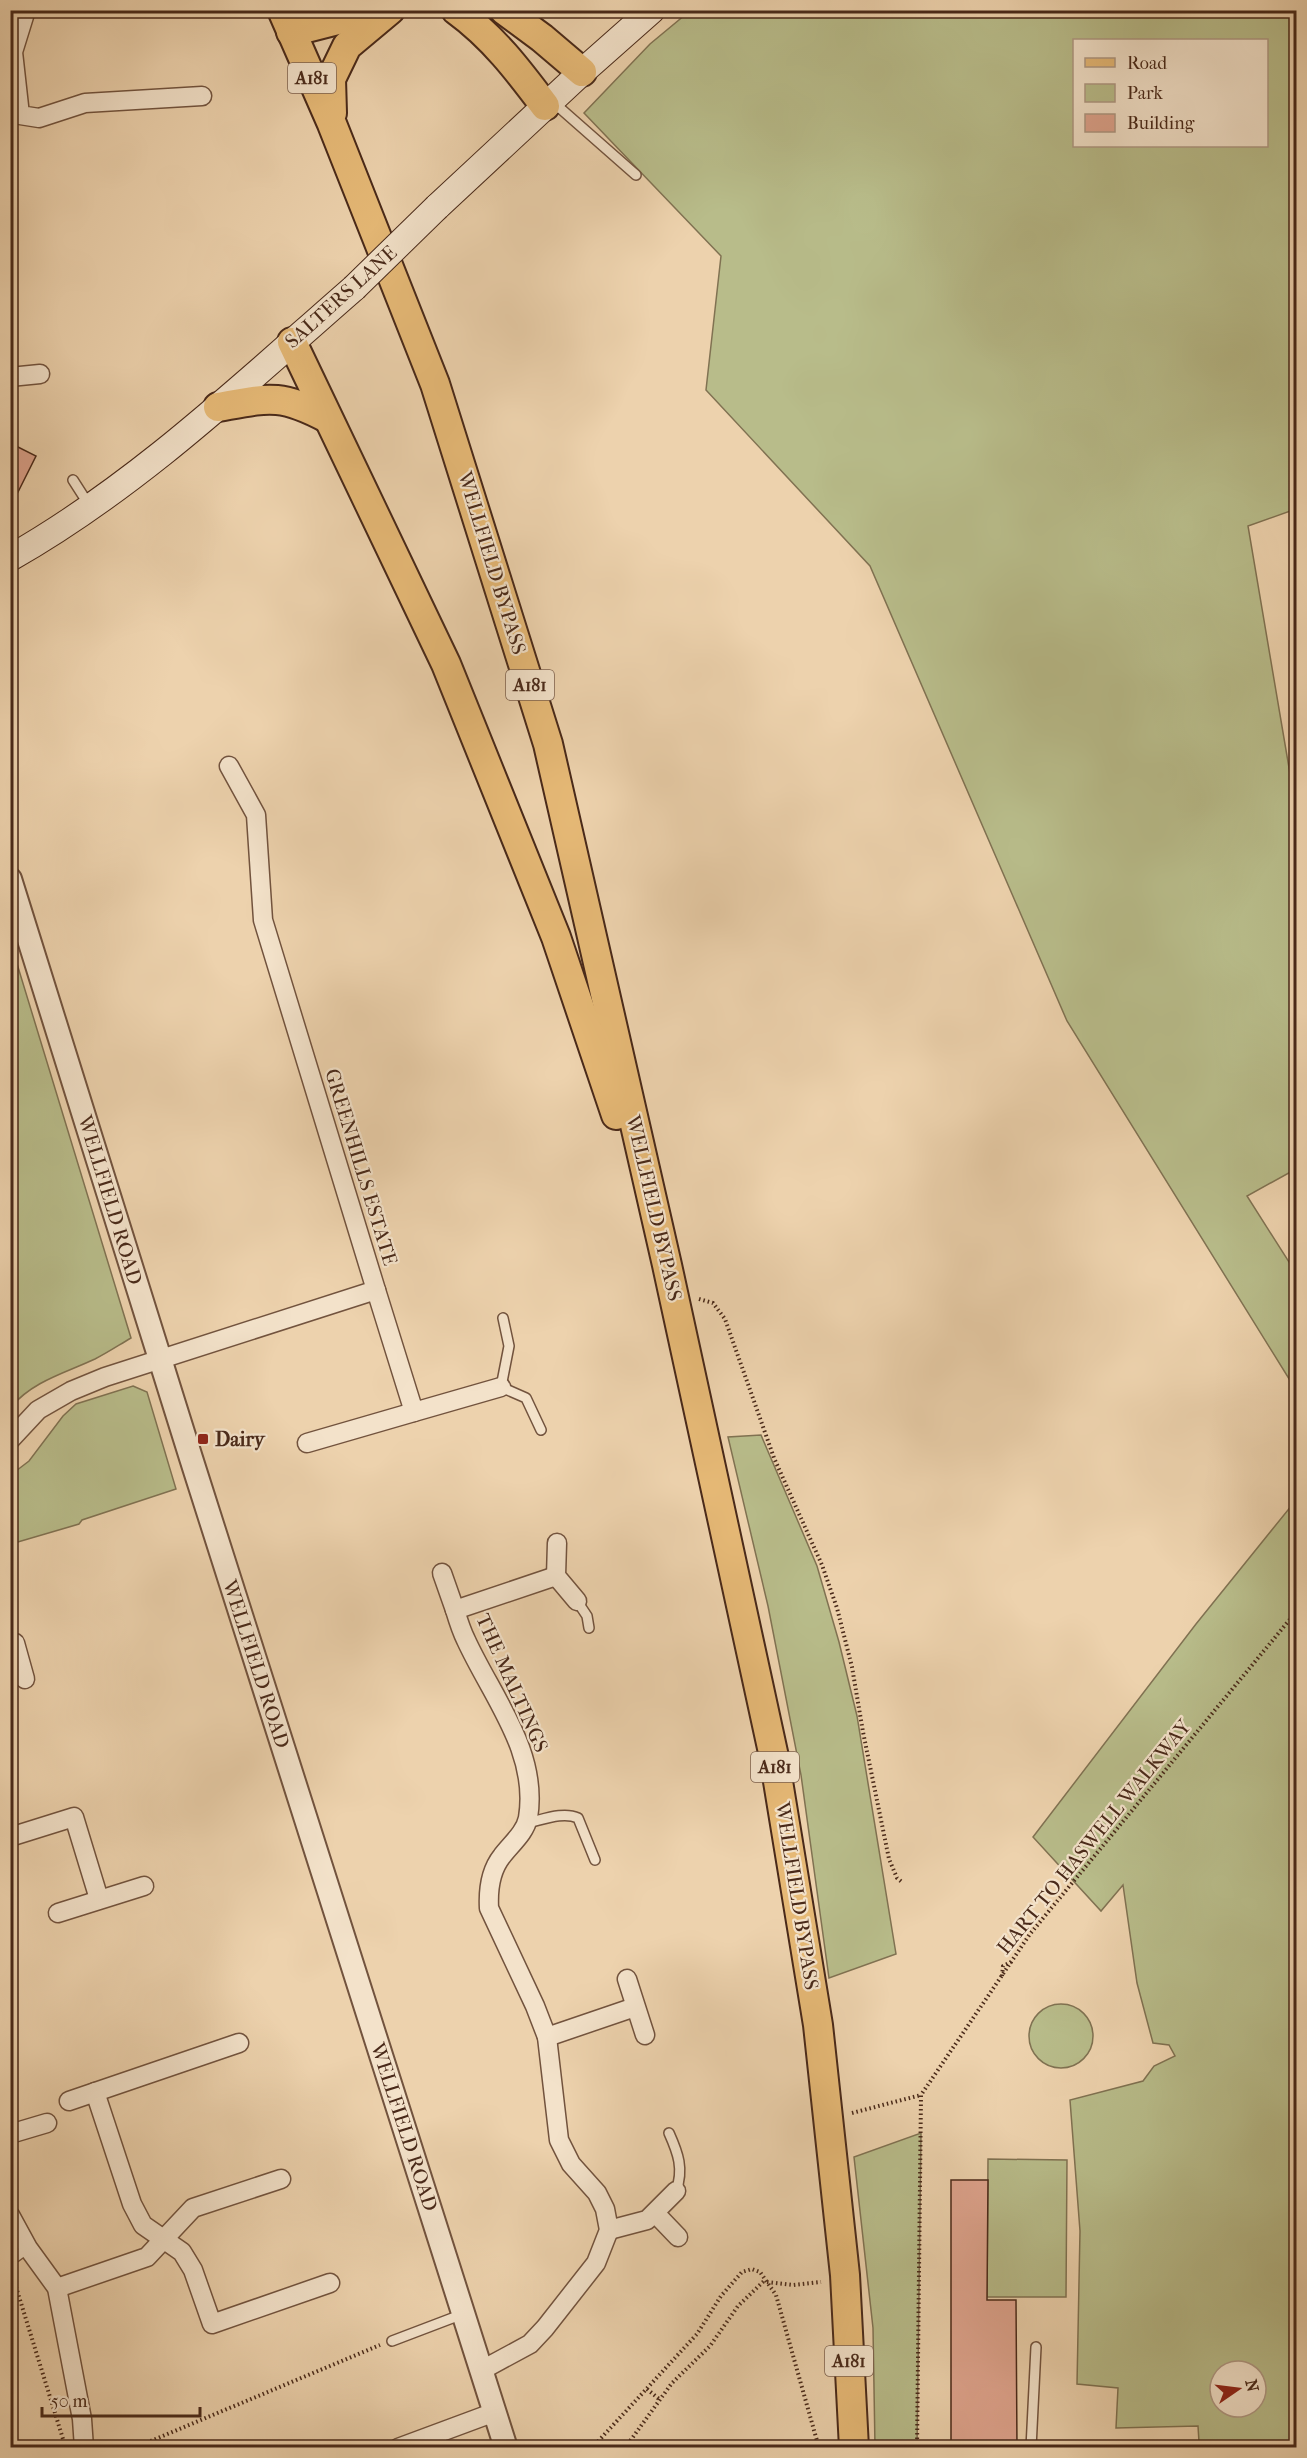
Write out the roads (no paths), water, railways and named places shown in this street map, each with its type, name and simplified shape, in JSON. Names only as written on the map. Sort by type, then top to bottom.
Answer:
[{"type":"main road","points":[[287,22],[377,10]]},
{"type":"main road","points":[[332,124],[331,79],[347,46],[390,10]]},
{"type":"main road","points":[[456,10],[478,27],[510,59],[548,104]]},
{"type":"main road","points":[[504,10],[582,72]]},
{"type":"main road","name":"SALTERS LANE","points":[[10,558],[91,507],[183,437],[354,288],[437,207],[652,10]]},
{"type":"main road","name":"WELLFIELD BYPASS","points":[[287,22],[332,124],[435,384],[548,744],[675,1300],[774,1757],[818,2025],[845,2275],[854,2448]]},
{"type":"main road","points":[[292,342],[446,664],[552,926],[667,1265]]},
{"type":"main road","points":[[218,407],[268,398],[301,404],[327,418]]},
{"type":"street","points":[[26,10],[13,52],[20,115],[39,118],[85,104],[202,96]]},
{"type":"street","points":[[10,377],[40,374]]},
{"type":"street","name":"GREENHILLS ESTATE","points":[[10,1440],[38,1410],[71,1391],[105,1377],[376,1290],[263,920],[256,815],[229,766]]},
{"type":"street","name":"WELLFIELD ROAD","points":[[10,879],[160,1360],[506,2448]]},
{"type":"street","points":[[376,1290],[414,1412]]},
{"type":"street","points":[[307,1443],[501,1387]]},
{"type":"street","points":[[557,1543],[556,1576],[577,1601]]},
{"type":"street","name":"THE MALTINGS","points":[[442,1573],[465,1639],[519,1744],[527,1772],[531,1799],[527,1823]]},
{"type":"street","name":"THE MALTINGS","points":[[455,1610],[556,1576]]},
{"type":"street","points":[[12,1638],[26,1679]]},
{"type":"street","points":[[10,1838],[74,1817],[99,1899]]},
{"type":"street","points":[[482,2370],[530,2344],[545,2328],[596,2263],[609,2230],[605,2209],[597,2193],[572,2164],[559,2140],[547,2037],[489,1908],[488,1890],[492,1874],[501,1856],[516,1840],[527,1823]]},
{"type":"street","points":[[58,1913],[144,1886]]},
{"type":"street","points":[[627,1979],[645,2035]]},
{"type":"street","points":[[547,2037],[636,2007]]},
{"type":"street","points":[[69,2101],[238,2043]]},
{"type":"street","points":[[95,2092],[132,2204],[143,2225],[182,2252],[193,2270],[212,2324],[330,2283]]},
{"type":"street","points":[[10,2134],[47,2123]]},
{"type":"street","points":[[57,2288],[147,2257],[193,2208],[281,2179]]},
{"type":"street","points":[[609,2230],[633,2225],[655,2213],[676,2191]]},
{"type":"street","points":[[655,2213],[678,2237]]},
{"type":"street","points":[[10,2215],[28,2248],[57,2288],[82,2419],[84,2448]]},
{"type":"street","points":[[398,2448],[495,2412]]},
{"type":"lane","points":[[548,104],[636,175]]},
{"type":"lane","points":[[73,480],[91,507]]},
{"type":"lane","points":[[503,1318],[509,1346],[501,1387],[526,1398],[541,1430]]},
{"type":"lane","points":[[577,1601],[587,1616],[589,1628]]},
{"type":"lane","points":[[527,1823],[572,1815],[578,1818],[595,1860]]},
{"type":"lane","points":[[669,2133],[680,2166],[681,2178],[676,2191]]},
{"type":"lane","points":[[10,2261],[28,2248]]},
{"type":"lane","points":[[392,2341],[463,2314]]},
{"type":"lane","points":[[1031,2448],[1036,2347]]},
{"type":"place","name":"Dairy","points":[[203,1439]]}]
